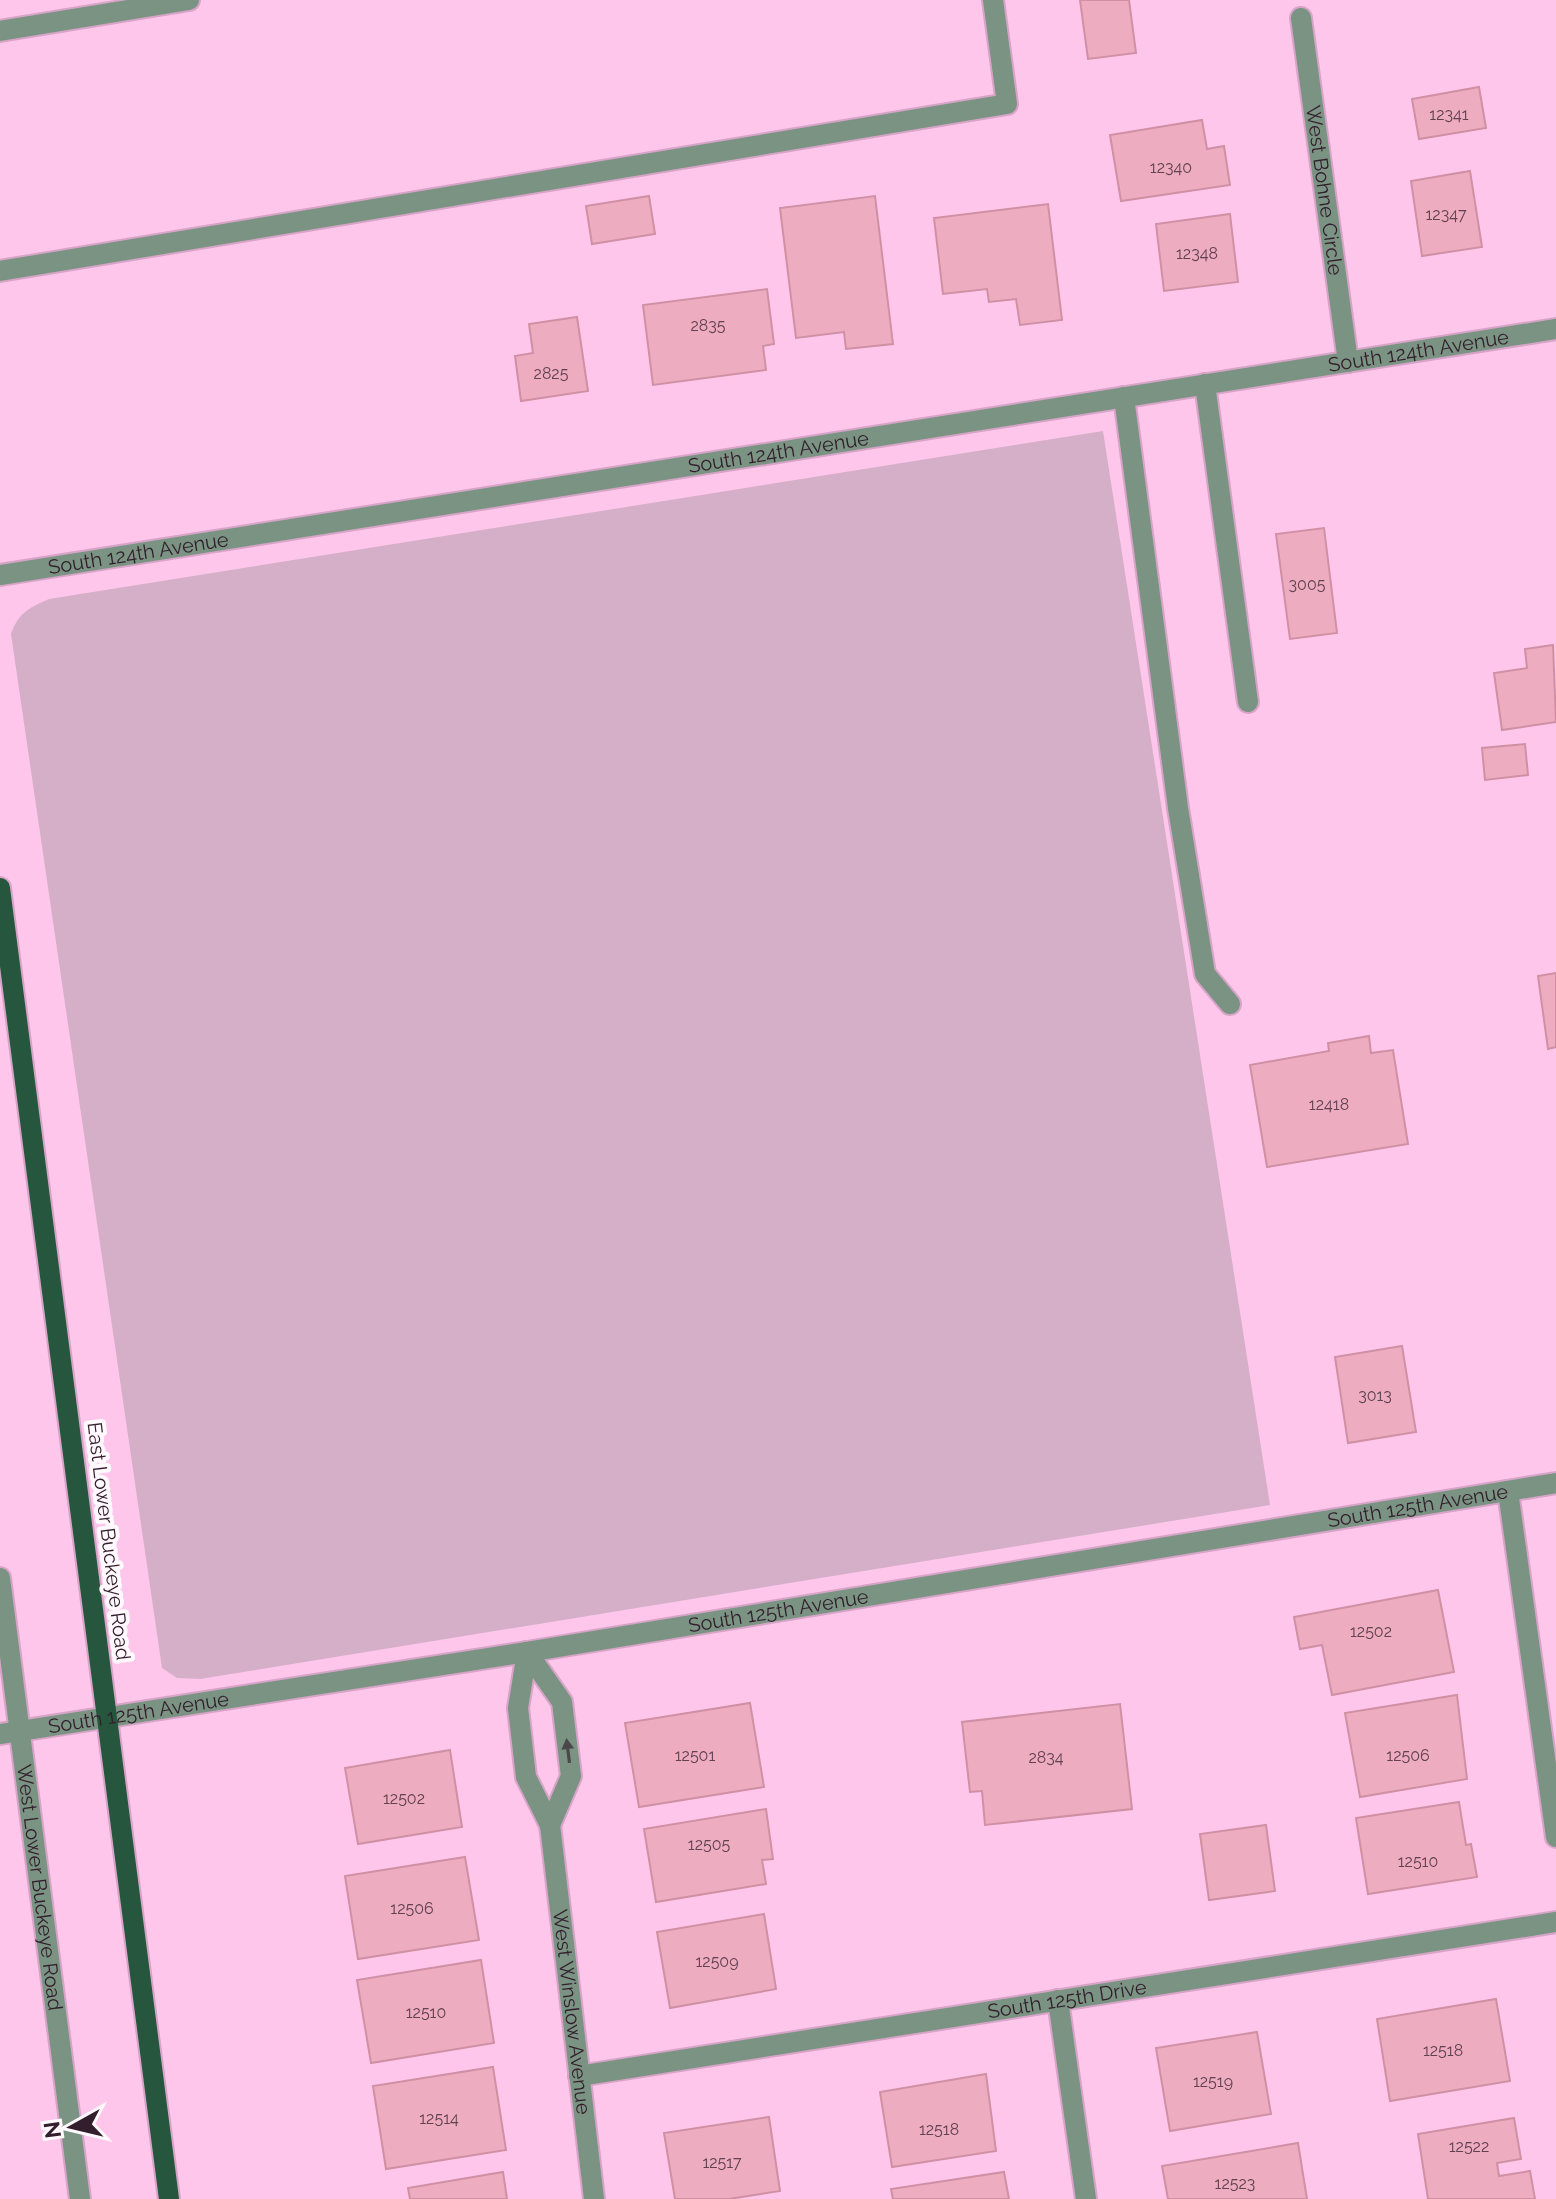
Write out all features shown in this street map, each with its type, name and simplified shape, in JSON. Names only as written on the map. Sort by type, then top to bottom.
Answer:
[{"type":"main road","name":"East Lower Buckeye Road","points":[[0,888],[169,2199]]},
{"type":"street","points":[[0,31],[189,0]]},
{"type":"street","points":[[0,271],[1007,104],[993,0]]},
{"type":"street","name":"West Bohne Circle","points":[[1301,18],[1348,362]]},
{"type":"street","name":"South 124th Avenue","points":[[0,575],[1556,329]]},
{"type":"street","points":[[1205,384],[1248,702]]},
{"type":"street","points":[[1124,397],[1178,808],[1205,974],[1230,1004]]},
{"type":"street","name":"South 125th Avenue","points":[[10,1733],[527,1652],[1556,1483]]},
{"type":"street","points":[[1508,1491],[1556,1837]]},
{"type":"street","name":"West Lower Buckeye Road","points":[[0,1578],[10,1733],[80,2199]]},
{"type":"street","name":"West Winslow Avenue","points":[[527,1652],[518,1708],[526,1777],[550,1825],[594,2199]]},
{"type":"street","name":"West Winslow Avenue","points":[[527,1652],[562,1702],[571,1776],[550,1825]]},
{"type":"street","name":"South 125th Drive","points":[[579,2076],[1556,1922]]},
{"type":"street","points":[[1058,2000],[1086,2199]]},
{"type":"shaded area","points":[[1103,431],[1270,1505],[200,1679],[177,1678],[162,1668],[11,634],[17,621],[30,608],[49,599]]},
{"type":"building","points":[[1080,0],[1129,0],[1136,53],[1088,59]]},
{"type":"building","points":[[1479,87],[1486,128],[1419,139],[1412,99]]},
{"type":"building","points":[[1202,120],[1207,149],[1224,146],[1230,185],[1121,201],[1110,135]]},
{"type":"building","points":[[1470,171],[1482,247],[1422,256],[1411,181]]},
{"type":"building","points":[[649,196],[655,234],[592,244],[586,206]]},
{"type":"building","points":[[875,196],[893,344],[846,349],[844,332],[796,338],[780,208]]},
{"type":"building","points":[[1048,204],[1062,320],[1020,325],[1016,299],[989,302],[987,289],[943,294],[934,218]]},
{"type":"building","points":[[1230,214],[1238,282],[1164,291],[1156,224]]},
{"type":"building","points":[[767,289],[774,344],[763,346],[766,370],[653,385],[643,305]]},
{"type":"building","points":[[577,317],[588,391],[521,401],[515,356],[533,353],[529,324]]},
{"type":"building","points":[[1324,528],[1337,633],[1290,639],[1276,534]]},
{"type":"building","points":[[1553,645],[1556,722],[1502,730],[1494,673],[1527,668],[1525,649]]},
{"type":"building","points":[[1525,744],[1528,775],[1485,780],[1482,748]]},
{"type":"building","points":[[1556,973],[1556,1047],[1548,1049],[1538,976]]},
{"type":"building","points":[[1369,1036],[1371,1053],[1393,1050],[1408,1144],[1267,1167],[1250,1065],[1329,1051],[1328,1043]]},
{"type":"building","points":[[1402,1346],[1416,1432],[1348,1443],[1335,1357]]},
{"type":"building","points":[[1438,1590],[1454,1672],[1332,1695],[1322,1645],[1300,1649],[1294,1617]]},
{"type":"building","points":[[1457,1695],[1467,1779],[1360,1797],[1345,1713]]},
{"type":"building","points":[[750,1703],[764,1787],[639,1807],[625,1723]]},
{"type":"building","points":[[1120,1704],[1132,1809],[985,1825],[982,1791],[970,1792],[962,1722]]},
{"type":"building","points":[[450,1750],[462,1827],[358,1844],[345,1768]]},
{"type":"building","points":[[1459,1802],[1466,1845],[1471,1844],[1477,1877],[1368,1894],[1356,1818]]},
{"type":"building","points":[[766,1809],[773,1859],[762,1860],[766,1884],[656,1902],[644,1829]]},
{"type":"building","points":[[1266,1825],[1275,1891],[1209,1900],[1200,1834]]},
{"type":"building","points":[[465,1857],[479,1940],[358,1959],[345,1876]]},
{"type":"building","points":[[764,1914],[776,1989],[670,2008],[657,1932]]},
{"type":"building","points":[[481,1960],[494,2043],[371,2063],[357,1980]]},
{"type":"building","points":[[1496,1999],[1510,2081],[1390,2101],[1377,2019]]},
{"type":"building","points":[[1257,2032],[1271,2114],[1170,2131],[1156,2048]]},
{"type":"building","points":[[493,2067],[506,2150],[386,2169],[373,2086]]},
{"type":"building","points":[[986,2074],[996,2151],[892,2167],[880,2092]]},
{"type":"building","points":[[769,2117],[780,2191],[729,2199],[675,2199],[664,2133]]},
{"type":"building","points":[[1514,2118],[1521,2159],[1497,2163],[1499,2176],[1530,2171],[1535,2199],[1428,2199],[1418,2134]]},
{"type":"building","points":[[1298,2143],[1307,2199],[1168,2199],[1162,2166]]},
{"type":"building","points":[[503,2172],[507,2199],[410,2199],[408,2188]]},
{"type":"building","points":[[1004,2172],[1009,2199],[893,2199],[891,2189]]}]
